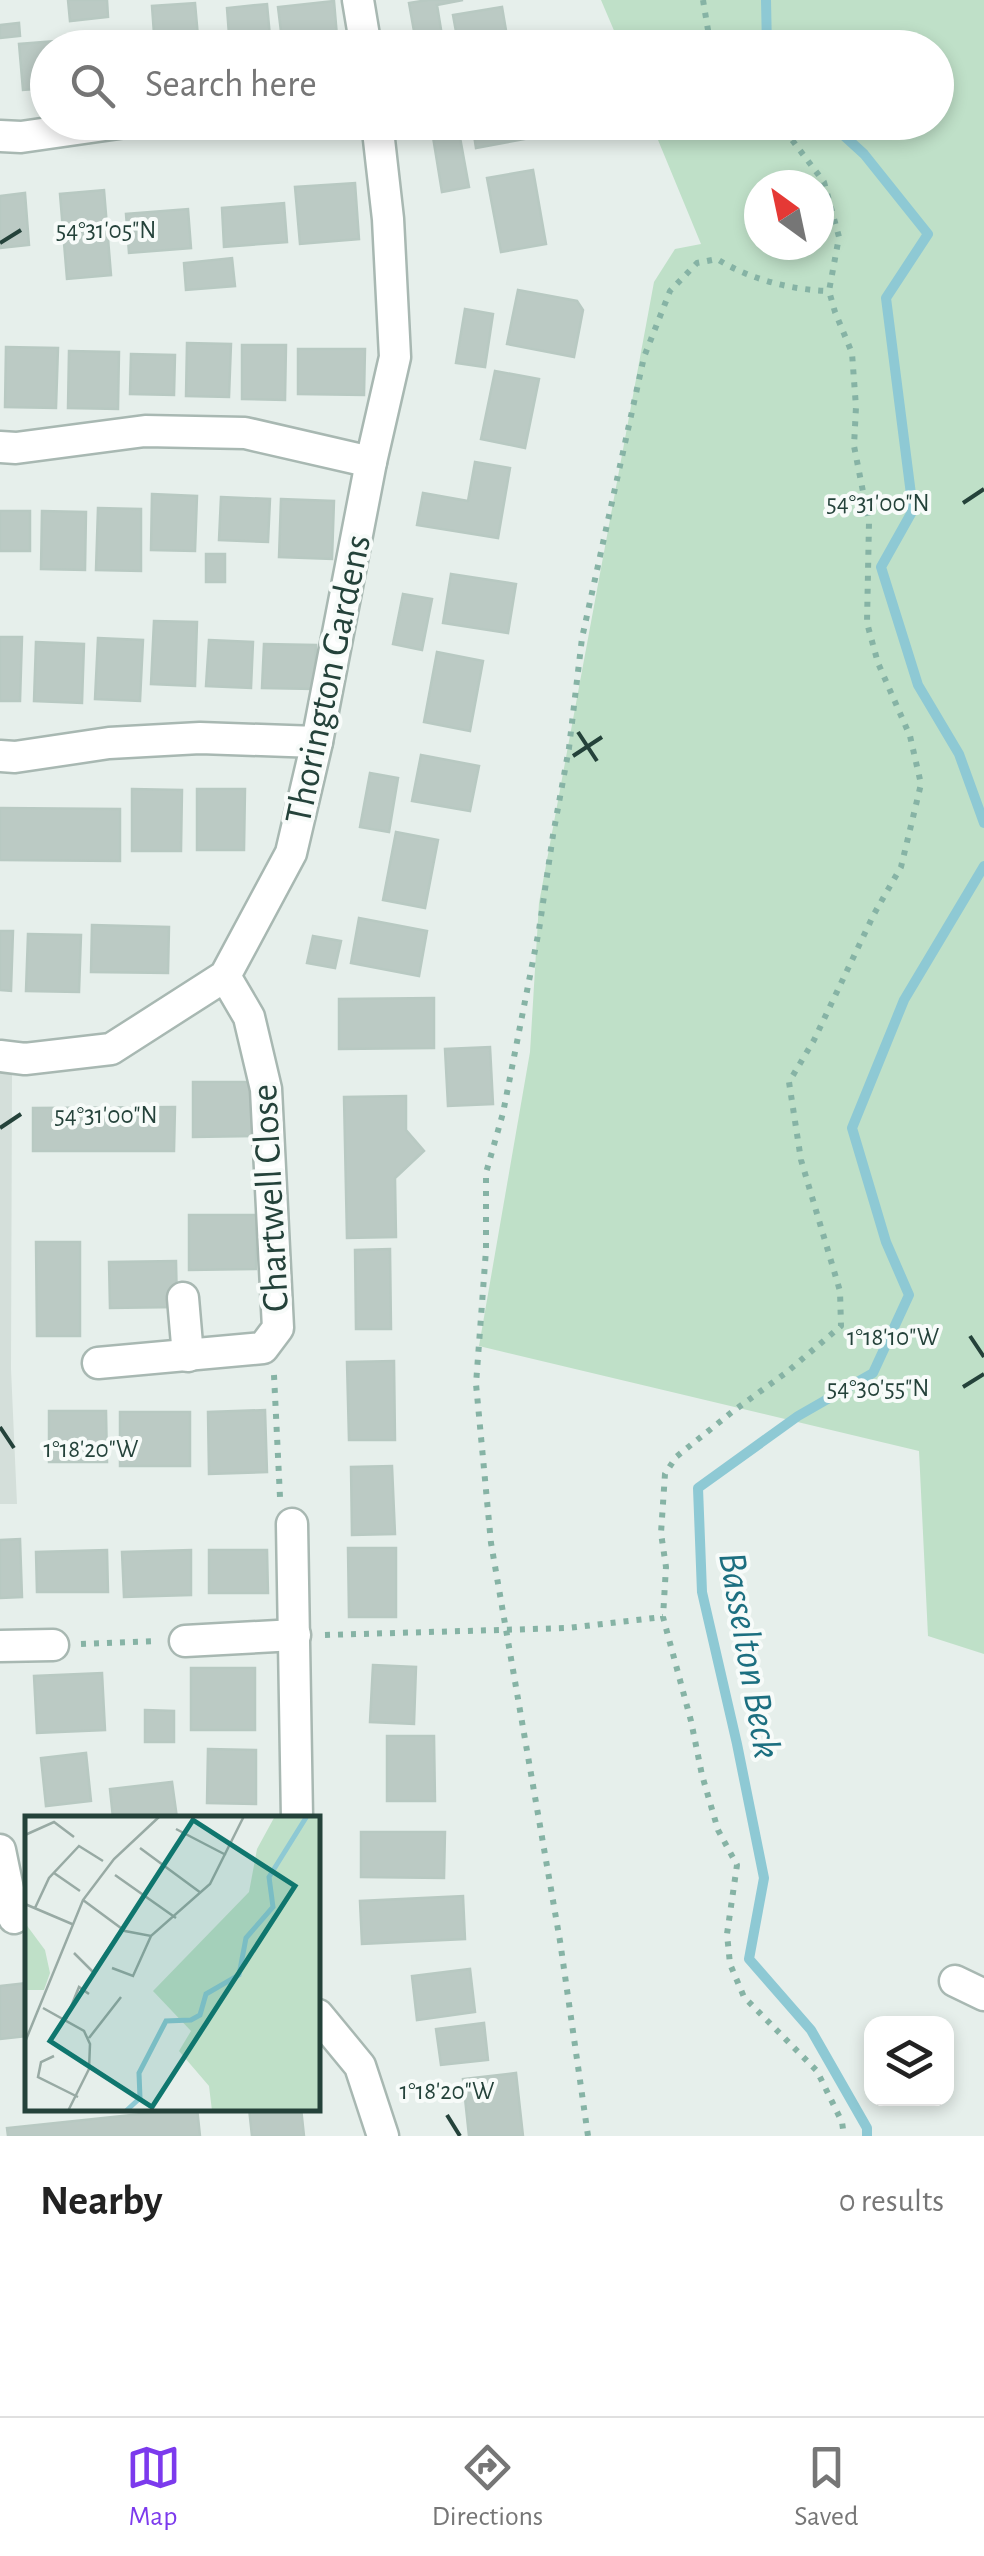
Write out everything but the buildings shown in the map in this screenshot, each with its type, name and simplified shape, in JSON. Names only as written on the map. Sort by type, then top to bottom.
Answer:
[{"type":"street","points":[[358,0],[363,30]]},
{"type":"street","points":[[0,136],[30,136]]},
{"type":"street","name":"Thorington Gardens","points":[[0,1056],[24,1059],[111,1049],[225,976],[291,853],[395,357],[388,219],[379,140]]},
{"type":"street","points":[[0,447],[145,431],[244,433],[371,462]]},
{"type":"street","points":[[0,756],[109,743],[200,738],[317,742]]},
{"type":"street","name":"Chartwell Close","points":[[98,1363],[262,1348],[278,1328],[266,1089],[248,1018],[225,976]]},
{"type":"street","points":[[183,1298],[188,1356]]},
{"type":"street","points":[[292,1524],[297,1816]]},
{"type":"street","points":[[185,1640],[295,1635]]},
{"type":"street","points":[[0,1646],[52,1645]]},
{"type":"street","points":[[0,1850],[14,1919]]},
{"type":"street","points":[[955,1981],[984,1995]]},
{"type":"street","points":[[320,2017],[360,2066],[384,2136]]},
{"type":"path","points":[[703,0],[708,30]]},
{"type":"path","points":[[792,140],[824,182],[839,237],[830,291],[852,353],[854,446],[869,522],[867,623],[878,663],[910,736],[921,784],[901,866],[789,1082],[801,1160],[840,1290],[841,1326],[788,1372],[676,1457],[666,1474],[662,1618],[718,1830],[737,1865],[727,1934],[730,1964],[744,1998],[817,2071],[842,2122],[844,2136]]},
{"type":"path","points":[[588,2136],[560,1940],[490,1542],[476,1384],[486,1250],[486,1173],[503,1113],[539,930],[569,748],[582,638],[644,357],[670,291],[697,263],[717,259],[754,276],[806,290],[830,291]]},
{"type":"path","points":[[262,1348],[274,1365],[280,1511],[292,1524]]},
{"type":"path","points":[[295,1635],[568,1628],[662,1618]]},
{"type":"path","points":[[52,1645],[185,1640]]},
{"type":"shaded area","points":[[0,1072],[12,1075],[11,1369],[17,1504],[0,1504]]},
{"type":"green space","points":[[601,0],[984,0],[984,1654],[928,1636],[919,1451],[479,1346],[530,1052],[539,903],[654,282],[675,249],[701,244],[658,140],[954,140],[954,30],[614,30]]},
{"type":"waterway","name":"Basselton Beck","points":[[766,0],[767,30]]},
{"type":"waterway","name":"Basselton Beck","points":[[849,140],[928,234],[886,298],[913,510],[881,567],[918,685],[959,754],[984,823]]},
{"type":"waterway","name":"Basselton Beck","points":[[867,2136],[867,2128],[811,2030],[749,1959],[764,1878],[702,1592],[698,1488],[798,1416],[873,1373],[909,1295],[886,1242],[852,1128],[904,1000],[984,866]]}]
